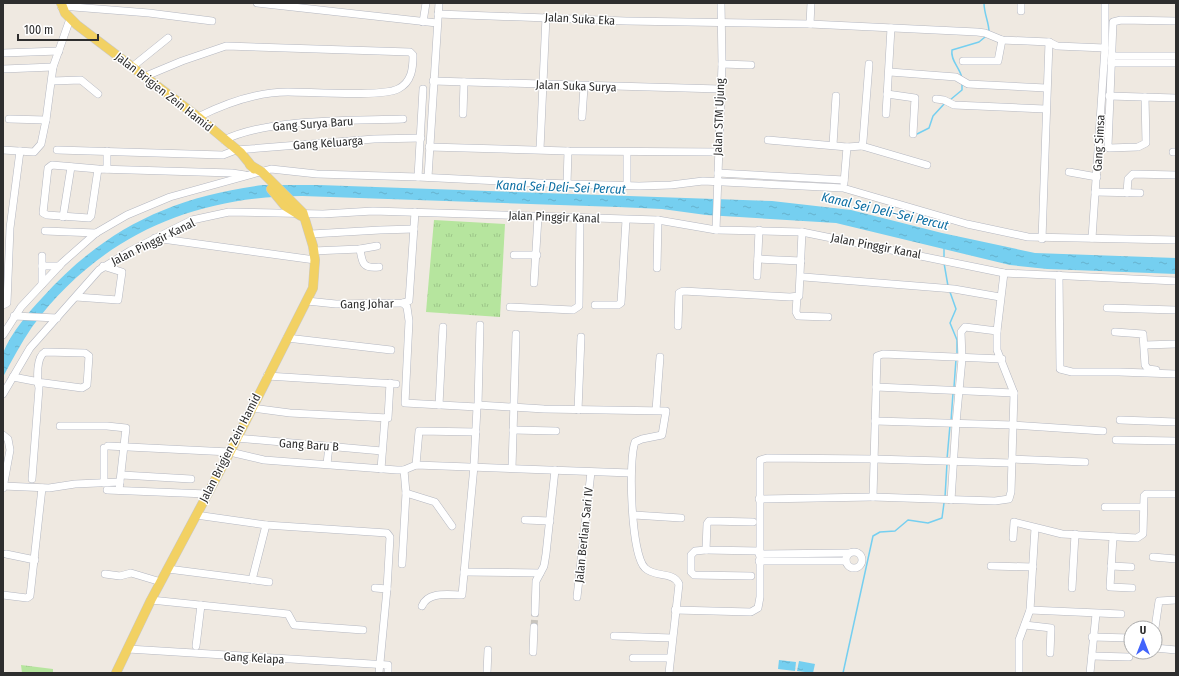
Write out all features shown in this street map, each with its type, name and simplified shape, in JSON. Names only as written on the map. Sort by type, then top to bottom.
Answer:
[{"type":"main road","name":"Jalan Brigjen Zein Hamid","points":[[61,4],[70,19],[198,117],[236,150],[250,165],[261,173],[301,215],[310,234],[314,256],[313,288],[307,301],[267,376],[230,452],[151,600],[116,673]]},
{"type":"street","points":[[257,3],[437,23]]},
{"type":"street","points":[[423,22],[426,3]]},
{"type":"street","points":[[428,177],[439,3]]},
{"type":"street","name":"Jalan STM Ujung","points":[[716,227],[722,64],[721,3]]},
{"type":"street","points":[[810,24],[811,3]]},
{"type":"street","points":[[1021,3],[1021,11]]},
{"type":"street","name":"Gang Simsa","points":[[1092,238],[1105,48],[1105,3]]},
{"type":"street","points":[[61,4],[212,21]]},
{"type":"street","name":"Jalan Suka Eka","points":[[438,14],[810,24],[985,33],[999,39]]},
{"type":"street","points":[[540,149],[546,17]]},
{"type":"street","points":[[3,150],[32,152],[37,150],[46,120],[53,67],[70,19]]},
{"type":"street","points":[[1145,97],[1146,143],[1138,147],[1112,148],[1108,146],[1109,96],[1115,22],[1176,21]]},
{"type":"street","points":[[886,114],[890,72],[891,28]]},
{"type":"street","points":[[132,67],[168,38]]},
{"type":"street","points":[[963,61],[998,62],[999,39],[1049,42],[1057,46],[1105,48]]},
{"type":"street","points":[[1042,239],[1045,109],[1049,42]]},
{"type":"street","points":[[146,76],[189,58],[226,46],[410,52],[413,55],[413,72],[411,76],[397,89],[372,92],[278,92],[225,104],[198,117]]},
{"type":"street","points":[[3,53],[59,51]]},
{"type":"street","points":[[1112,59],[1176,56]]},
{"type":"street","points":[[1112,59],[1176,63]]},
{"type":"street","points":[[722,64],[751,65]]},
{"type":"street","points":[[862,146],[868,64]]},
{"type":"street","points":[[3,69],[53,67]]},
{"type":"street","points":[[890,72],[956,77],[968,84],[1046,88]]},
{"type":"street","points":[[52,81],[81,80],[98,94]]},
{"type":"street","name":"Jalan Suka Surya","points":[[433,81],[584,87],[720,89]]},
{"type":"street","points":[[463,114],[464,82]]},
{"type":"street","points":[[582,117],[584,87]]},
{"type":"street","points":[[418,176],[423,89]]},
{"type":"street","points":[[887,94],[915,98],[913,134]]},
{"type":"street","points":[[834,145],[836,96]]},
{"type":"street","points":[[1109,96],[1176,98]]},
{"type":"street","points":[[936,99],[947,101],[954,105],[1045,109]]},
{"type":"street","points":[[9,119],[46,120]]},
{"type":"street","name":"Gang Surya Baru","points":[[224,140],[247,130],[285,125],[404,119]]},
{"type":"street","name":"Gang Keluarga","points":[[57,150],[223,155],[236,150],[374,139],[421,138]]},
{"type":"street","points":[[768,140],[847,147],[862,146],[927,165]]},
{"type":"street","points":[[429,147],[568,151],[718,152]]},
{"type":"street","points":[[843,188],[847,147]]},
{"type":"street","points":[[3,306],[7,303],[7,228],[20,151]]},
{"type":"street","points":[[107,151],[107,169]]},
{"type":"street","points":[[567,184],[568,151]]},
{"type":"street","points":[[626,185],[627,152]]},
{"type":"street","points":[[98,169],[91,216],[86,219],[47,215],[43,213],[48,168],[52,165],[98,169],[232,173],[248,176]]},
{"type":"street","points":[[63,217],[71,167]]},
{"type":"street","points":[[3,335],[16,316],[42,284],[96,234],[127,215],[170,197],[196,188],[261,173],[274,168],[317,174],[418,176],[567,184],[671,185],[703,181],[843,188],[967,224],[1042,239],[1092,238],[1176,240]]},
{"type":"street","points":[[718,172],[844,180]]},
{"type":"street","points":[[1069,172],[1097,176]]},
{"type":"street","points":[[1127,193],[1128,179],[1133,174],[1176,175]]},
{"type":"street","points":[[1095,192],[1140,193]]},
{"type":"street","name":"Jalan Pinggir Kanal","points":[[3,394],[30,348],[92,277],[104,266],[192,220],[229,212],[301,215],[415,212],[658,220],[716,227],[802,232],[953,261],[1004,273],[1176,281]]},
{"type":"street","name":"Gang Johar","points":[[307,301],[336,304],[403,303],[409,301],[415,212]]},
{"type":"street","points":[[534,283],[538,216]]},
{"type":"street","points":[[510,307],[573,310],[579,306],[580,218]]},
{"type":"street","points":[[595,305],[621,304],[626,220]]},
{"type":"street","points":[[656,268],[658,220]]},
{"type":"street","points":[[310,234],[414,229]]},
{"type":"street","points":[[45,230],[96,234]]},
{"type":"street","points":[[757,276],[759,230]]},
{"type":"street","points":[[802,232],[800,294],[797,297],[796,314],[798,316],[828,317]]},
{"type":"street","points":[[155,238],[314,256],[377,246]]},
{"type":"street","points":[[360,249],[364,265],[368,267],[379,267]]},
{"type":"street","points":[[514,255],[536,255]]},
{"type":"street","points":[[42,256],[42,284]]},
{"type":"street","points":[[758,259],[801,261]]},
{"type":"street","points":[[42,266],[60,266]]},
{"type":"street","points":[[76,297],[118,300],[122,272],[104,266]]},
{"type":"street","points":[[759,499],[936,498],[1002,501],[1009,499],[1012,492],[1014,393],[997,348],[996,331],[1004,273]]},
{"type":"street","points":[[1059,275],[1060,369],[1066,372],[1176,374]]},
{"type":"street","points":[[804,277],[954,289],[1000,297]]},
{"type":"street","points":[[678,326],[679,294],[682,291],[712,294],[797,297]]},
{"type":"street","points":[[403,303],[408,307],[409,321],[405,403]]},
{"type":"street","points":[[1107,308],[1176,310]]},
{"type":"street","points":[[16,316],[55,318]]},
{"type":"street","points":[[422,606],[424,601],[430,597],[442,595],[462,595],[474,466],[480,325]]},
{"type":"street","points":[[439,405],[443,327]]},
{"type":"street","points":[[951,499],[952,423],[962,328],[965,327],[996,331]]},
{"type":"street","points":[[1115,332],[1141,333],[1145,345],[1145,365],[1148,369],[1176,370]]},
{"type":"street","points":[[512,468],[516,334]]},
{"type":"street","points":[[578,410],[580,337]]},
{"type":"street","points":[[287,338],[392,350]]},
{"type":"street","points":[[1145,345],[1176,344]]},
{"type":"street","points":[[12,379],[36,382],[85,387],[87,385],[89,356],[86,353],[45,352],[41,356],[36,382],[39,388],[32,479]]},
{"type":"street","points":[[873,498],[876,359],[880,355],[1002,359]]},
{"type":"street","points":[[656,410],[660,357]]},
{"type":"street","points":[[252,408],[290,413],[389,418],[393,383],[267,376]]},
{"type":"street","points":[[876,387],[1014,393]]},
{"type":"street","points":[[390,403],[578,410],[666,411],[663,432],[658,437],[642,439],[635,442],[631,473],[634,534],[642,565],[651,573],[672,576],[677,579],[679,584],[669,673]]},
{"type":"street","points":[[381,469],[385,418]]},
{"type":"street","points":[[1120,420],[1176,422]]},
{"type":"street","points":[[875,421],[1013,425],[1103,431]]},
{"type":"street","points":[[60,426],[124,427],[127,430],[119,490]]},
{"type":"street","points":[[513,430],[556,431]]},
{"type":"street","points":[[416,465],[419,431],[476,432]]},
{"type":"street","points":[[3,435],[8,439],[10,447],[3,487],[42,488],[120,482]]},
{"type":"street","name":"Gang Baru B","points":[[236,438],[382,450]]},
{"type":"street","points":[[1116,440],[1176,441]]},
{"type":"street","points":[[104,483],[106,447],[124,446],[230,452],[256,459],[381,469],[404,470],[416,465],[631,473]]},
{"type":"street","points":[[327,464],[329,446]]},
{"type":"street","points":[[675,610],[751,612],[757,610],[760,597],[760,460],[874,459],[952,462],[1085,462]]},
{"type":"street","points":[[402,564],[406,493],[404,470]]},
{"type":"street","points":[[535,612],[536,581],[545,562],[555,470]]},
{"type":"street","name":"Jalan Berlian Sari IV","points":[[577,597],[591,472]]},
{"type":"street","points":[[122,475],[191,479]]},
{"type":"street","points":[[3,595],[27,598],[30,596],[42,488]]},
{"type":"street","points":[[107,490],[207,494]]},
{"type":"street","points":[[406,493],[435,502],[452,526]]},
{"type":"street","points":[[1013,538],[1013,522],[1062,534],[1137,538],[1142,534],[1144,496],[1146,494],[1176,494]]},
{"type":"street","points":[[1105,507],[1143,507]]},
{"type":"street","points":[[196,515],[266,525],[387,533],[390,537],[387,589],[379,673]]},
{"type":"street","points":[[634,516],[681,518]]},
{"type":"street","points":[[525,520],[550,521]]},
{"type":"street","points":[[706,550],[706,524],[709,521],[754,522]]},
{"type":"street","points":[[252,580],[266,525]]},
{"type":"street","points":[[1019,673],[1019,640],[1030,610],[1035,528]]},
{"type":"street","points":[[1072,588],[1075,534]]},
{"type":"street","points":[[1114,537],[1110,587],[1132,588]]},
{"type":"street","points":[[751,576],[694,575],[691,572],[691,555],[695,551],[706,550],[759,555],[846,561],[854,567],[862,562],[859,553],[856,552],[759,555]]},
{"type":"street","points":[[846,561],[849,553]]},
{"type":"street","points":[[6,554],[35,560]]},
{"type":"street","points":[[1153,557],[1176,559]]},
{"type":"street","points":[[991,566],[1033,567]]},
{"type":"street","points":[[1112,566],[1131,567]]},
{"type":"street","points":[[168,569],[269,582]]},
{"type":"street","points":[[464,572],[540,573]]},
{"type":"street","points":[[105,574],[120,576],[131,573],[161,582]]},
{"type":"street","points":[[375,588],[387,589]]},
{"type":"street","points":[[151,600],[288,614],[294,625],[363,630]]},
{"type":"street","points":[[1156,620],[1159,601],[1176,600]]},
{"type":"street","points":[[196,646],[200,605]]},
{"type":"street","points":[[1030,610],[1121,614]]},
{"type":"street","points":[[1090,673],[1092,637],[1096,614]]},
{"type":"street","points":[[1025,625],[1051,628],[1050,653]]},
{"type":"street","points":[[533,652],[534,627]]},
{"type":"street","points":[[614,636],[672,638]]},
{"type":"street","points":[[1092,637],[1123,638]]},
{"type":"street","name":"Gang Kelapa","points":[[128,649],[380,665]]},
{"type":"street","points":[[1163,649],[1176,650]]},
{"type":"street","points":[[487,673],[488,650]]},
{"type":"street","points":[[1092,656],[1123,657]]},
{"type":"street","points":[[633,658],[670,658]]},
{"type":"street","points":[[380,665],[388,665],[388,673]]},
{"type":"green space","points":[[434,220],[505,224],[500,317],[426,312]]},
{"type":"green space","points":[[21,665],[53,669],[53,673],[22,673]]},
{"type":"water","points":[[263,185],[319,185],[772,201],[851,210],[942,233],[1035,253],[1176,258],[1176,274],[1047,269],[1010,265],[836,223],[706,215],[662,209],[618,207],[302,196],[262,198],[223,204],[186,214],[151,228],[118,246],[87,269],[58,296],[32,327],[20,345],[3,377],[2,355],[15,331],[42,298],[90,253],[115,235],[141,220],[169,208],[198,198],[230,190]]},
{"type":"water","points":[[779,660],[796,662],[795,671],[778,669]]},
{"type":"water","points":[[799,661],[815,664],[813,673],[797,671]]},
{"type":"waterway","points":[[984,3],[989,32]]},
{"type":"waterway","points":[[962,78],[952,57],[952,50],[979,42],[985,37]]},
{"type":"waterway","points":[[950,100],[962,90],[962,84]]},
{"type":"waterway","points":[[917,134],[929,128],[933,116],[945,103]]},
{"type":"waterway","points":[[944,249],[944,259]]},
{"type":"waterway","points":[[944,263],[948,286]]},
{"type":"waterway","points":[[950,292],[956,309],[950,323],[957,340],[957,356]]},
{"type":"waterway","points":[[954,387],[956,359]]},
{"type":"waterway","points":[[951,421],[953,393]]},
{"type":"waterway","points":[[947,459],[950,425]]},
{"type":"waterway","points":[[945,497],[947,463]]},
{"type":"waterway","points":[[843,673],[873,536],[880,532],[895,531],[908,520],[928,523],[942,518],[944,503]]},
{"type":"tunnel","points":[[534,627],[535,613]]},
{"type":"water label","name":"Kanal Sei Deli–Sei Percut","points":[[561,187]]},
{"type":"water label","name":"Kanal Sei Deli–Sei Percut","points":[[885,211]]}]
